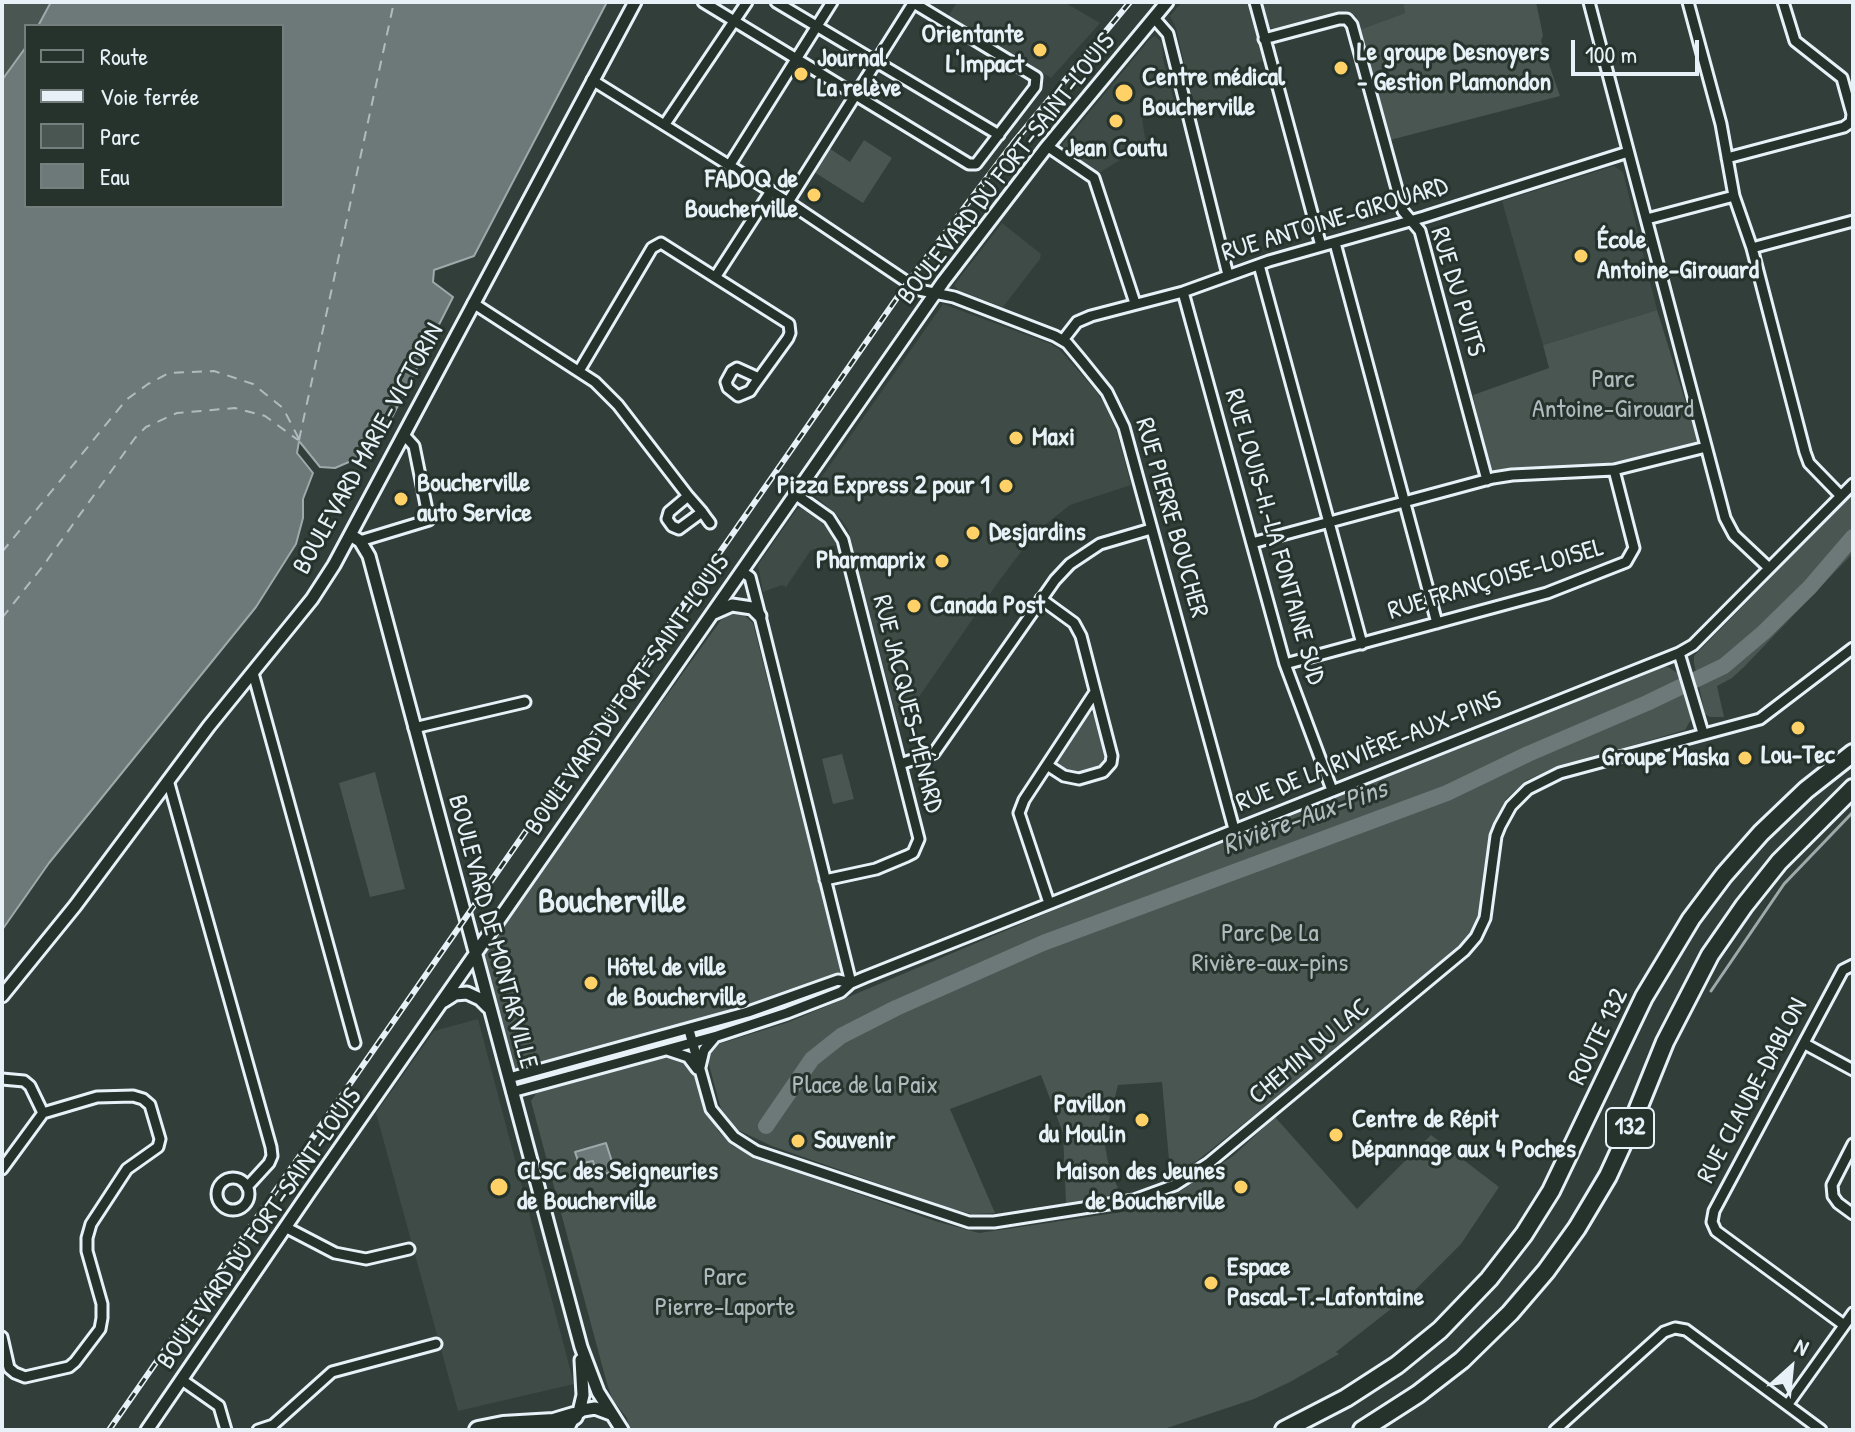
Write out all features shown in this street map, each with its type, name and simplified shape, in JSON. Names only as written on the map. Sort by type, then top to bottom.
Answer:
[{"type":"highway","name":"ROUTE 132","points":[[1284,1430],[1346,1398],[1397,1365],[1440,1330],[1489,1279],[1524,1234],[1551,1191],[1651,984],[1691,919],[1761,833],[1806,790],[1853,753]]},
{"type":"highway","name":"132","points":[[1362,1430],[1418,1394],[1462,1360],[1510,1313],[1546,1271],[1577,1228],[1608,1176],[1677,1016],[1718,942],[1779,862],[1853,788]]},
{"type":"highway","points":[[478,1430],[573,1420]]},
{"type":"street","name":"BOULEVARD MARIE-VICTORIN","points":[[2,996],[75,906],[168,780],[312,599],[356,538],[404,435],[635,2]]},
{"type":"street","points":[[703,2],[856,94],[969,164],[979,161],[1035,87],[1036,77],[913,2],[876,62],[856,94],[788,202]]},
{"type":"street","points":[[665,124],[747,2]]},
{"type":"street","points":[[776,2],[999,135]]},
{"type":"street","points":[[729,166],[832,2]]},
{"type":"street","name":"BOULEVARD DU FORT-SAINT-LOUIS","points":[[147,1430],[936,293],[1047,146],[1167,2]]},
{"type":"street","points":[[1255,2],[1321,246]]},
{"type":"street","points":[[1589,2],[1727,524],[1734,535],[1769,568]]},
{"type":"street","points":[[1688,2],[1734,196],[1752,248],[1807,457],[1841,496]]},
{"type":"street","points":[[1727,158],[1844,127],[1851,122],[1852,114],[1842,78],[1795,41],[1783,2]]},
{"type":"street","points":[[1154,18],[1168,34],[1228,275]]},
{"type":"street","name":"RUE DU PUITS","points":[[1264,39],[1339,19],[1350,22],[1402,207],[1420,231],[1487,480]]},
{"type":"street","name":"RUE PIERRE BOUCHER","points":[[592,80],[771,191],[919,290],[954,297],[1063,340],[1107,392],[1120,415],[1234,829]]},
{"type":"street","points":[[1047,146],[1094,178],[1135,303]]},
{"type":"street","name":"RUE ANTOINE-GIROUARD","points":[[1063,340],[1073,326],[1084,318],[1183,292],[1259,265],[1628,152]]},
{"type":"street","points":[[716,276],[771,191]]},
{"type":"street","points":[[1647,219],[1734,196]]},
{"type":"street","points":[[1752,248],[1853,221]]},
{"type":"street","points":[[579,371],[652,248],[661,243],[784,319],[791,329],[788,338],[759,378]]},
{"type":"street","points":[[1335,243],[1437,623]]},
{"type":"street","points":[[1259,265],[1362,644]]},
{"type":"street","name":"RUE LOUIS-H.-LA FONTAINE SUD","points":[[1183,292],[1285,664],[1332,790]]},
{"type":"street","points":[[473,303],[579,371],[617,404],[710,523]]},
{"type":"street","points":[[356,538],[429,520],[414,446],[404,435]]},
{"type":"street","points":[[1252,543],[1487,480],[1512,475],[1614,470],[1706,447]]},
{"type":"street","name":"RUE FRANÇOISE-LOISEL","points":[[1285,664],[1547,593],[1626,562],[1634,548],[1614,470]]},
{"type":"street","name":"RUE DE LA RIVIÈRE-AUX-PINS","points":[[512,1092],[717,1036],[835,995],[851,983],[1679,653],[1693,645],[1853,484]]},
{"type":"street","name":"RUE JACQUES-MÉNARD","points":[[795,494],[829,518],[843,540],[919,839],[918,846],[907,856],[876,869],[825,880]]},
{"type":"street","points":[[688,496],[667,515],[672,526],[683,528],[702,512]]},
{"type":"street","points":[[900,764],[934,753],[1062,572],[1090,549],[1112,539],[1151,529]]},
{"type":"street","name":"BOULEVARD DE MONTARVILLE","points":[[356,538],[369,556],[581,1347],[598,1392],[622,1430]]},
{"type":"street","points":[[741,571],[750,577],[851,983]]},
{"type":"street","points":[[1041,599],[1068,618],[1077,629],[1111,748],[1111,763],[1103,772],[1079,779],[1064,776],[1047,765]]},
{"type":"street","points":[[710,616],[722,607],[732,605],[752,608],[760,616]]},
{"type":"street","name":"CHEMIN DU LAC","points":[[689,1030],[716,1118],[748,1148],[952,1219],[969,1222],[994,1222],[1101,1207],[1142,1197],[1175,1185],[1209,1163],[1464,951],[1476,937],[1485,918],[1496,836],[1511,806],[1528,789],[1560,773],[1766,716],[1853,648]]},
{"type":"street","points":[[1679,653],[1703,733]]},
{"type":"street","points":[[253,673],[355,1043]]},
{"type":"street","points":[[1049,903],[1019,813],[1024,800],[1095,692]]},
{"type":"street","points":[[414,728],[525,702]]},
{"type":"street","points":[[168,780],[271,1147],[269,1163],[247,1187]]},
{"type":"street","name":"RUE CLAUDE-DABLON","points":[[1844,1325],[1716,1231],[1712,1222],[1714,1211],[1843,970],[1853,965]]},
{"type":"street","name":"RUE DE LA RIVIÈRE-AUX-PINS","points":[[509,1078],[689,1030],[838,980],[851,983]]},
{"type":"street","points":[[441,1003],[455,994],[467,993],[480,999],[491,1010]]},
{"type":"street","points":[[701,1074],[702,1056],[717,1036]]},
{"type":"street","points":[[1805,1044],[1853,1070]]},
{"type":"street","points":[[660,1051],[682,1054],[693,1062],[701,1074]]},
{"type":"street","points":[[2,1079],[24,1081],[30,1086],[43,1113]]},
{"type":"street","points":[[2,1169],[43,1113],[97,1097],[133,1096],[150,1105],[160,1139],[158,1147],[127,1169],[91,1224],[87,1238],[87,1251],[102,1304],[100,1329],[69,1367],[25,1377],[9,1368],[2,1337]]},
{"type":"street","points":[[1853,1144],[1832,1185],[1833,1196],[1838,1203],[1853,1214]]},
{"type":"street","points":[[287,1228],[335,1253],[366,1259],[409,1249]]},
{"type":"street","points":[[1788,1404],[1853,1313]]},
{"type":"street","points":[[1555,1430],[1664,1332],[1675,1328],[1686,1330],[1821,1430]]},
{"type":"street","points":[[258,1430],[273,1425],[332,1372],[436,1344]]},
{"type":"street","name":"BOULEVARD DE MONTARVILLE","points":[[573,1420],[583,1391],[581,1347]]},
{"type":"street","points":[[182,1380],[219,1406],[226,1430]]},
{"type":"street","points":[[573,1420],[599,1409],[615,1417]]},
{"type":"shaded area","name":"Orientante L'Impact","points":[[957,2],[1064,2],[1100,23],[1051,78],[948,17]]},
{"type":"shaded area","points":[[1182,2],[1247,2],[1263,61],[1227,72],[1233,104],[1196,115],[1176,28],[1170,16]]},
{"type":"shaded area","points":[[1262,2],[1403,2],[1405,13],[1359,30],[1356,16],[1346,11],[1278,30],[1269,27]]},
{"type":"shaded area","points":[[1155,36],[1162,43],[1163,59],[1179,110],[1142,119],[1146,144],[1099,173],[1064,149],[1063,144]]},
{"type":"shaded area","name":"École Antoine-Girouard","points":[[1614,166],[1623,172],[1657,310],[1543,345],[1502,201]]},
{"type":"shaded area","points":[[1002,223],[1041,254],[1003,307],[959,291],[954,285]]},
{"type":"shaded area","points":[[943,304],[1060,350],[1096,391],[1108,410],[1131,485],[1070,505],[1036,532],[899,726],[848,529],[811,492]]},
{"type":"shaded area","points":[[801,508],[822,523],[836,545],[811,550],[786,587],[782,585],[763,592],[758,565],[797,509]]},
{"type":"shaded area","points":[[478,1019],[574,1384],[458,1411],[376,1113],[434,1031]]},
{"type":"green space","points":[[2,2],[99,2],[82,24],[24,24],[24,102],[2,132]]},
{"type":"green space","points":[[1403,2],[1536,2],[1543,35],[1541,41],[1560,96],[1390,140],[1359,30],[1405,13]]},
{"type":"green space","points":[[864,140],[892,158],[863,203],[814,172],[829,148],[850,162]]},
{"type":"green space","name":"Parc Antoine-Girouard","points":[[1657,310],[1698,442],[1622,464],[1523,470],[1490,476],[1473,395],[1549,368],[1543,345]]},
{"type":"green space","points":[[1853,494],[1853,553],[1744,667],[1717,686],[1724,717],[1705,714],[1694,656]]},
{"type":"green space","points":[[732,612],[743,614],[753,623],[842,974],[731,1013],[511,1074],[483,951],[721,620]]},
{"type":"green space","points":[[1661,667],[1668,667],[1679,674],[1693,716],[1685,730],[1552,769],[1527,780],[1506,799],[1492,827],[1479,913],[1471,932],[1462,943],[1351,1038],[1198,1160],[1177,1172],[1169,1160],[1162,1082],[1118,1085],[1104,1140],[1108,1162],[1120,1194],[1066,1203],[1063,1133],[1041,1075],[950,1109],[995,1213],[972,1214],[948,1208],[772,1146],[738,1130],[721,1109],[709,1065],[709,1054],[719,1044],[789,1022],[1237,833]]},
{"type":"green space","points":[[1091,713],[1097,718],[1107,761],[1101,767],[1079,773],[1066,771],[1058,763],[1058,758],[1087,714]]},
{"type":"green space","points":[[842,754],[854,799],[833,804],[822,759]]},
{"type":"green space","points":[[375,772],[405,889],[370,897],[339,783]]},
{"type":"green space","name":"Parc Pierre-Laporte","points":[[691,1049],[710,1113],[718,1131],[733,1146],[771,1163],[935,1221],[979,1233],[1129,1211],[1173,1196],[1233,1156],[1275,1117],[1357,1209],[1431,1135],[1499,1187],[1461,1244],[1414,1291],[1336,1352],[1339,1354],[1254,1399],[1161,1430],[629,1430],[627,1418],[612,1399],[606,1380],[531,1101],[537,1092]]},
{"type":"water","points":[[51,2],[607,2],[474,256],[434,270],[433,282],[453,297],[383,435],[358,458],[335,468],[320,467],[299,441],[297,453],[313,473],[303,499],[303,518],[296,544],[256,607],[49,863],[2,930],[2,80],[24,50],[24,208],[284,208],[284,24],[39,24]]},
{"type":"water","points":[[606,1143],[615,1171],[597,1176],[593,1161],[579,1164],[575,1152]]},
{"type":"waterway","name":"Rivière-Aux-Pins","points":[[766,1126],[812,1059],[841,1036],[896,1008],[1043,943],[1447,793],[1724,666],[1810,587],[1853,537]]},
{"type":"waterway","points":[[1711,991],[1784,884],[1853,812]]},
{"type":"ferry route","points":[[299,440],[394,2]]},
{"type":"ferry route","points":[[2,552],[126,400],[169,373],[214,371],[253,384],[283,408],[299,439]]},
{"type":"ferry route","points":[[2,618],[146,427],[177,413],[235,408],[265,416],[298,440]]},
{"type":"railway","points":[[109,1430],[908,282],[1014,142],[1130,2]]},
{"type":"place","name":"Orientante L'Impact","points":[[1040,50]]},
{"type":"place","name":"Le groupe Desnoyers - Gestion Plamondon","points":[[1341,68]]},
{"type":"place","name":"Journal La relève","points":[[801,74]]},
{"type":"place","name":"Centre médical Boucherville","points":[[1124,93]]},
{"type":"place","name":"Jean Coutu","points":[[1116,121]]},
{"type":"place","name":"FADOQ de Boucherville","points":[[814,195]]},
{"type":"place","name":"École Antoine-Girouard","points":[[1581,256]]},
{"type":"place","name":"Maxi","points":[[1016,438]]},
{"type":"place","name":"Pizza Express 2 pour 1","points":[[1006,486]]},
{"type":"place","name":"Boucherville auto Service","points":[[401,499]]},
{"type":"place","name":"Desjardins","points":[[973,533]]},
{"type":"place","name":"Pharmaprix","points":[[942,561]]},
{"type":"place","name":"Canada Post","points":[[914,606]]},
{"type":"place","name":"Lou-Tec","points":[[1798,728]]},
{"type":"place","name":"Groupe Maska","points":[[1745,758]]},
{"type":"place","name":"Hôtel de ville de Boucherville","points":[[591,983]]},
{"type":"place","name":"Pavillon du Moulin","points":[[1142,1120]]},
{"type":"place","name":"Centre de Répit Dépannage aux 4 Poches","points":[[1336,1135]]},
{"type":"place","name":"Souvenir","points":[[798,1141]]},
{"type":"place","name":"CLSC des Seigneuries de Boucherville","points":[[499,1187]]},
{"type":"place","name":"Maison des Jeunes de Boucherville","points":[[1241,1187]]},
{"type":"place","name":"Espace Pascal-T.-Lafontaine","points":[[1211,1283]]},
{"type":"district","name":"Boucherville","points":[[612,903]]},
{"type":"park label","name":"Parc De La Rivière-aux-pins","points":[[1270,949]]},
{"type":"park label","name":"Place de la Paix","points":[[865,1086]]}]
